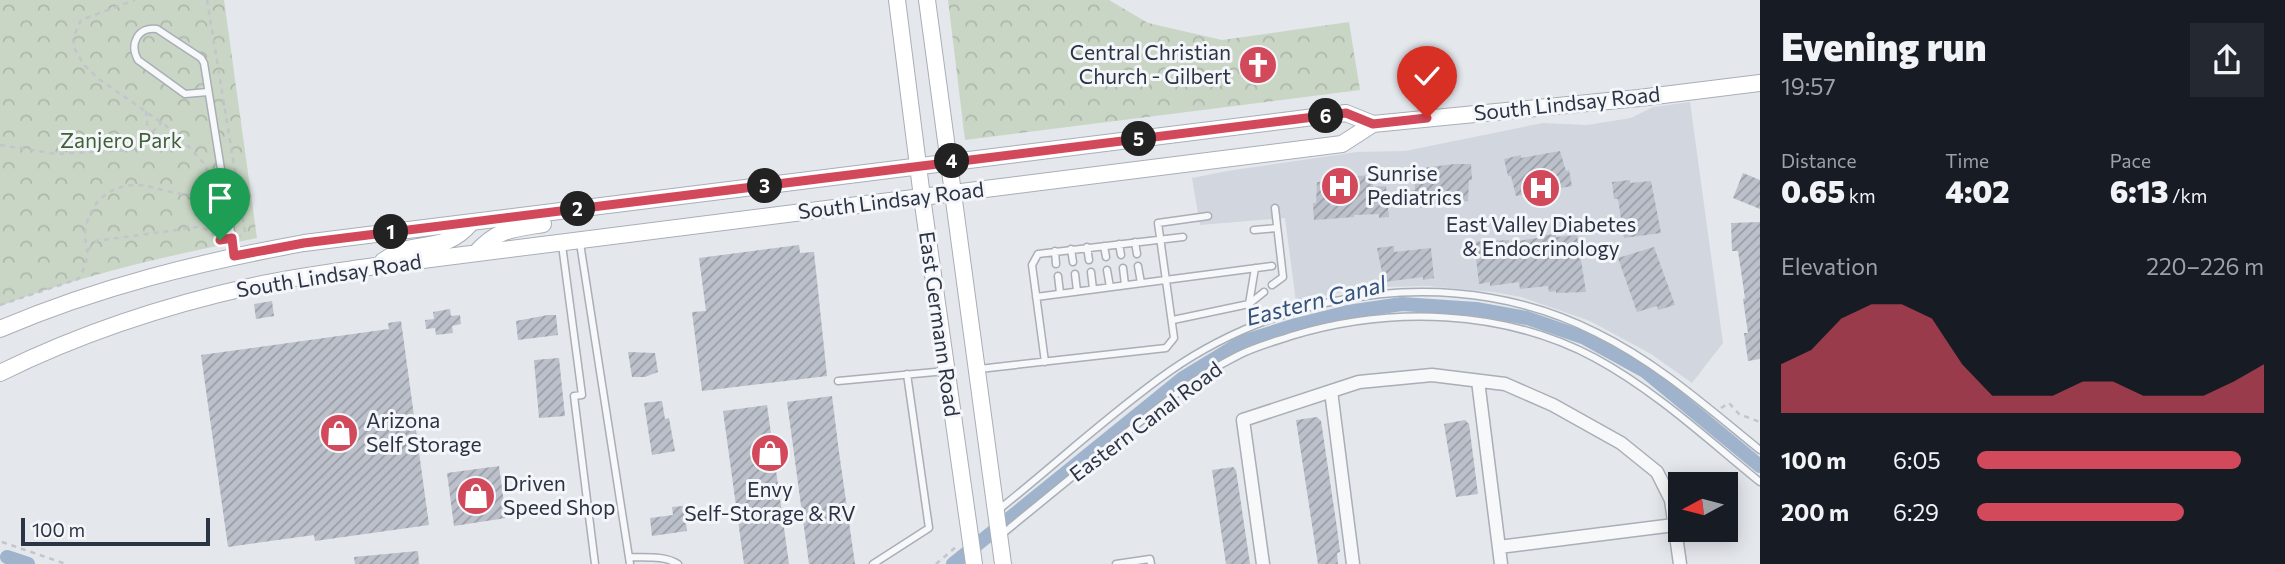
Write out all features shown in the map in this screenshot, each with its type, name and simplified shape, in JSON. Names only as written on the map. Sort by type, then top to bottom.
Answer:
[{"type":"main road","name":"East Germann Road","points":[[897,0],[973,562]]},
{"type":"main road","name":"East Germann Road","points":[[927,0],[1003,564]]},
{"type":"main road","name":"South Lindsay Road","points":[[0,373],[26,360],[124,322],[252,286],[375,266],[1342,144],[1373,124],[1760,83]]},
{"type":"main road","name":"South Lindsay Road","points":[[0,328],[43,310],[111,288],[234,256],[304,243],[1346,113],[1373,124]]},
{"type":"main road","points":[[476,253],[488,239],[500,233],[553,222],[588,208]]},
{"type":"main road","points":[[375,266],[401,251],[452,239],[471,223]]},
{"type":"street","points":[[1263,564],[1244,420],[1359,382],[1432,375],[1505,384],[1553,405],[1621,443],[1657,472],[1668,494]]},
{"type":"street","points":[[1478,380],[1501,564]]},
{"type":"street","points":[[1331,391],[1353,564]]},
{"type":"street","points":[[1499,547],[1668,526]]},
{"type":"street","points":[[1677,542],[1680,564]]},
{"type":"lane","points":[[208,92],[185,94],[138,60],[134,44],[140,32],[157,29],[201,58],[208,92],[234,256]]},
{"type":"lane","points":[[1272,285],[1283,277],[1275,208]]},
{"type":"lane","points":[[977,369],[1166,348],[1174,338],[1173,320],[1158,223],[1208,216]]},
{"type":"lane","points":[[1254,230],[1277,228]]},
{"type":"lane","points":[[1045,362],[1032,265],[1038,254],[1183,237]]},
{"type":"lane","points":[[579,241],[629,561],[661,558],[678,564]]},
{"type":"lane","points":[[1135,242],[1136,254]]},
{"type":"lane","points":[[562,243],[582,395],[573,396],[595,564]]},
{"type":"lane","points":[[1119,244],[1121,255]]},
{"type":"lane","points":[[1104,246],[1106,257]]},
{"type":"lane","points":[[1087,247],[1089,260]]},
{"type":"lane","points":[[1072,249],[1073,261]]},
{"type":"lane","points":[[1055,251],[1056,264]]},
{"type":"lane","points":[[1138,265],[1141,283]]},
{"type":"lane","points":[[1036,296],[1272,265]]},
{"type":"lane","points":[[1123,268],[1125,285]]},
{"type":"lane","points":[[1250,304],[1255,268]]},
{"type":"lane","points":[[1107,270],[1110,287]]},
{"type":"lane","points":[[1091,272],[1093,289]]},
{"type":"lane","points":[[1075,274],[1077,291]]},
{"type":"lane","points":[[1058,276],[1060,293]]},
{"type":"lane","points":[[1173,320],[1250,304],[1264,292]]},
{"type":"lane","points":[[996,512],[1078,443],[1170,371],[1203,350],[1268,319],[1326,302],[1364,295],[1414,293],[1484,298],[1514,303],[1558,316],[1636,354],[1667,375],[1760,450]]},
{"type":"lane","name":"Eastern Canal Road","points":[[999,537],[1131,429],[1211,370],[1239,355],[1288,337],[1348,322],[1381,318],[1454,317],[1511,327],[1557,341],[1595,358],[1642,387],[1760,482]]},
{"type":"lane","points":[[838,381],[946,371]]},
{"type":"lane","points":[[873,564],[929,528],[907,374]]},
{"type":"lane","points":[[1116,564],[1150,559],[1151,564]]},
{"type":"path","points":[[0,305],[78,279],[83,272],[88,250],[85,232],[90,213],[101,198],[115,188],[135,184],[183,194],[206,193],[206,166],[162,122],[99,79],[83,64],[74,47],[76,29],[81,20],[135,0]]},
{"type":"path","points":[[88,250],[96,241],[198,227],[220,240],[243,236],[245,232],[207,0]]},
{"type":"path","points":[[146,111],[148,136]]},
{"type":"path","points":[[0,145],[56,154],[132,150],[162,122]]},
{"type":"path","points":[[1729,404],[1739,414],[1760,422]]},
{"type":"path","points":[[936,564],[969,536]]},
{"type":"path","points":[[2,542],[66,564]]},
{"type":"shaded area","points":[[1690,102],[1723,343],[1692,383],[1651,354],[1590,321],[1521,297],[1427,286],[1346,291],[1296,302],[1285,218],[1200,225],[1192,178],[1357,152],[1405,151],[1543,123],[1587,125],[1631,118],[1653,107]]},
{"type":"green space","name":"Zanjero Park","points":[[0,0],[224,0],[257,238],[127,267],[0,306]]},
{"type":"green space","points":[[948,0],[1109,0],[1148,23],[1222,40],[1349,22],[1360,90],[965,140]]},
{"type":"building","points":[[1560,151],[1566,171],[1569,170],[1572,186],[1516,196],[1504,159]]},
{"type":"building","points":[[1471,164],[1472,180],[1469,180],[1468,201],[1412,208],[1414,169]]},
{"type":"building","points":[[1743,173],[1760,180],[1760,209],[1733,198]]},
{"type":"building","points":[[1373,175],[1373,187],[1386,186],[1389,217],[1379,218],[1379,214],[1354,215],[1314,220],[1313,203],[1316,203],[1317,182]]},
{"type":"building","points":[[1630,180],[1630,183],[1651,181],[1661,233],[1624,238],[1618,199],[1614,199],[1612,182]]},
{"type":"building","points":[[1760,222],[1760,359],[1748,361],[1744,333],[1748,333],[1745,298],[1738,251],[1732,251],[1731,223]]},
{"type":"building","points":[[1556,234],[1556,237],[1577,235],[1586,292],[1549,292],[1548,286],[1520,289],[1519,282],[1490,286],[1490,282],[1479,284],[1476,258],[1472,258],[1470,242],[1509,242]]},
{"type":"building","points":[[799,245],[800,253],[814,252],[827,376],[702,391],[692,312],[706,311],[699,258]]},
{"type":"building","points":[[1394,246],[1394,252],[1431,248],[1434,278],[1384,282],[1377,248]]},
{"type":"building","points":[[1654,247],[1675,305],[1658,310],[1657,306],[1637,312],[1618,258]]},
{"type":"building","points":[[272,301],[274,316],[256,319],[254,304]]},
{"type":"building","points":[[450,309],[451,316],[460,315],[461,324],[452,326],[453,333],[436,335],[435,328],[426,329],[425,320],[434,319],[433,312]]},
{"type":"building","points":[[556,315],[558,335],[518,340],[516,321]]},
{"type":"building","points":[[401,321],[429,525],[315,541],[314,535],[228,547],[201,355],[389,329],[388,323]]},
{"type":"building","points":[[628,352],[655,353],[658,372],[645,377],[632,377]]},
{"type":"building","points":[[559,358],[565,416],[539,418],[534,360]]},
{"type":"building","points":[[832,396],[855,564],[809,564],[787,402]]},
{"type":"building","points":[[662,401],[665,419],[669,418],[675,451],[652,455],[644,403]]},
{"type":"building","points":[[767,405],[789,564],[744,564],[723,411]]},
{"type":"building","points":[[1317,417],[1321,421],[1337,528],[1340,552],[1337,553],[1338,564],[1318,564],[1296,420]]},
{"type":"building","points":[[1465,420],[1469,424],[1478,494],[1456,497],[1444,424]]},
{"type":"building","name":"Driven Speed Shop","points":[[499,466],[506,518],[454,526],[447,473]]},
{"type":"building","points":[[1233,467],[1236,470],[1250,564],[1226,564],[1212,470]]},
{"type":"building","points":[[684,506],[687,531],[652,536],[650,518],[673,515],[672,507]]},
{"type":"building","points":[[418,551],[419,564],[355,564],[354,557]]},
{"type":"waterway","name":"Eastern Canal","points":[[953,564],[1183,378],[1242,342],[1348,312],[1402,304],[1476,309],[1527,318],[1585,338],[1645,371],[1760,466]]},
{"type":"waterway","name":"Eastern Canal","points":[[7,557],[28,564]]},
{"type":"place","name":"Central Christian Church - Gilbert","points":[[1258,65]]},
{"type":"place","name":"Sunrise Pediatrics","points":[[1340,186]]},
{"type":"place","name":"East Valley Diabetes & Endocrinology","points":[[1541,188]]},
{"type":"place","name":"Arizona Self Storage","points":[[339,433]]},
{"type":"place","name":"Envy Self-Storage & RV","points":[[770,453]]},
{"type":"place","name":"Driven Speed Shop","points":[[476,496]]},
{"type":"route","points":[[220,240],[232,238],[234,256],[368,234],[1346,113],[1373,124],[1427,118]]}]
